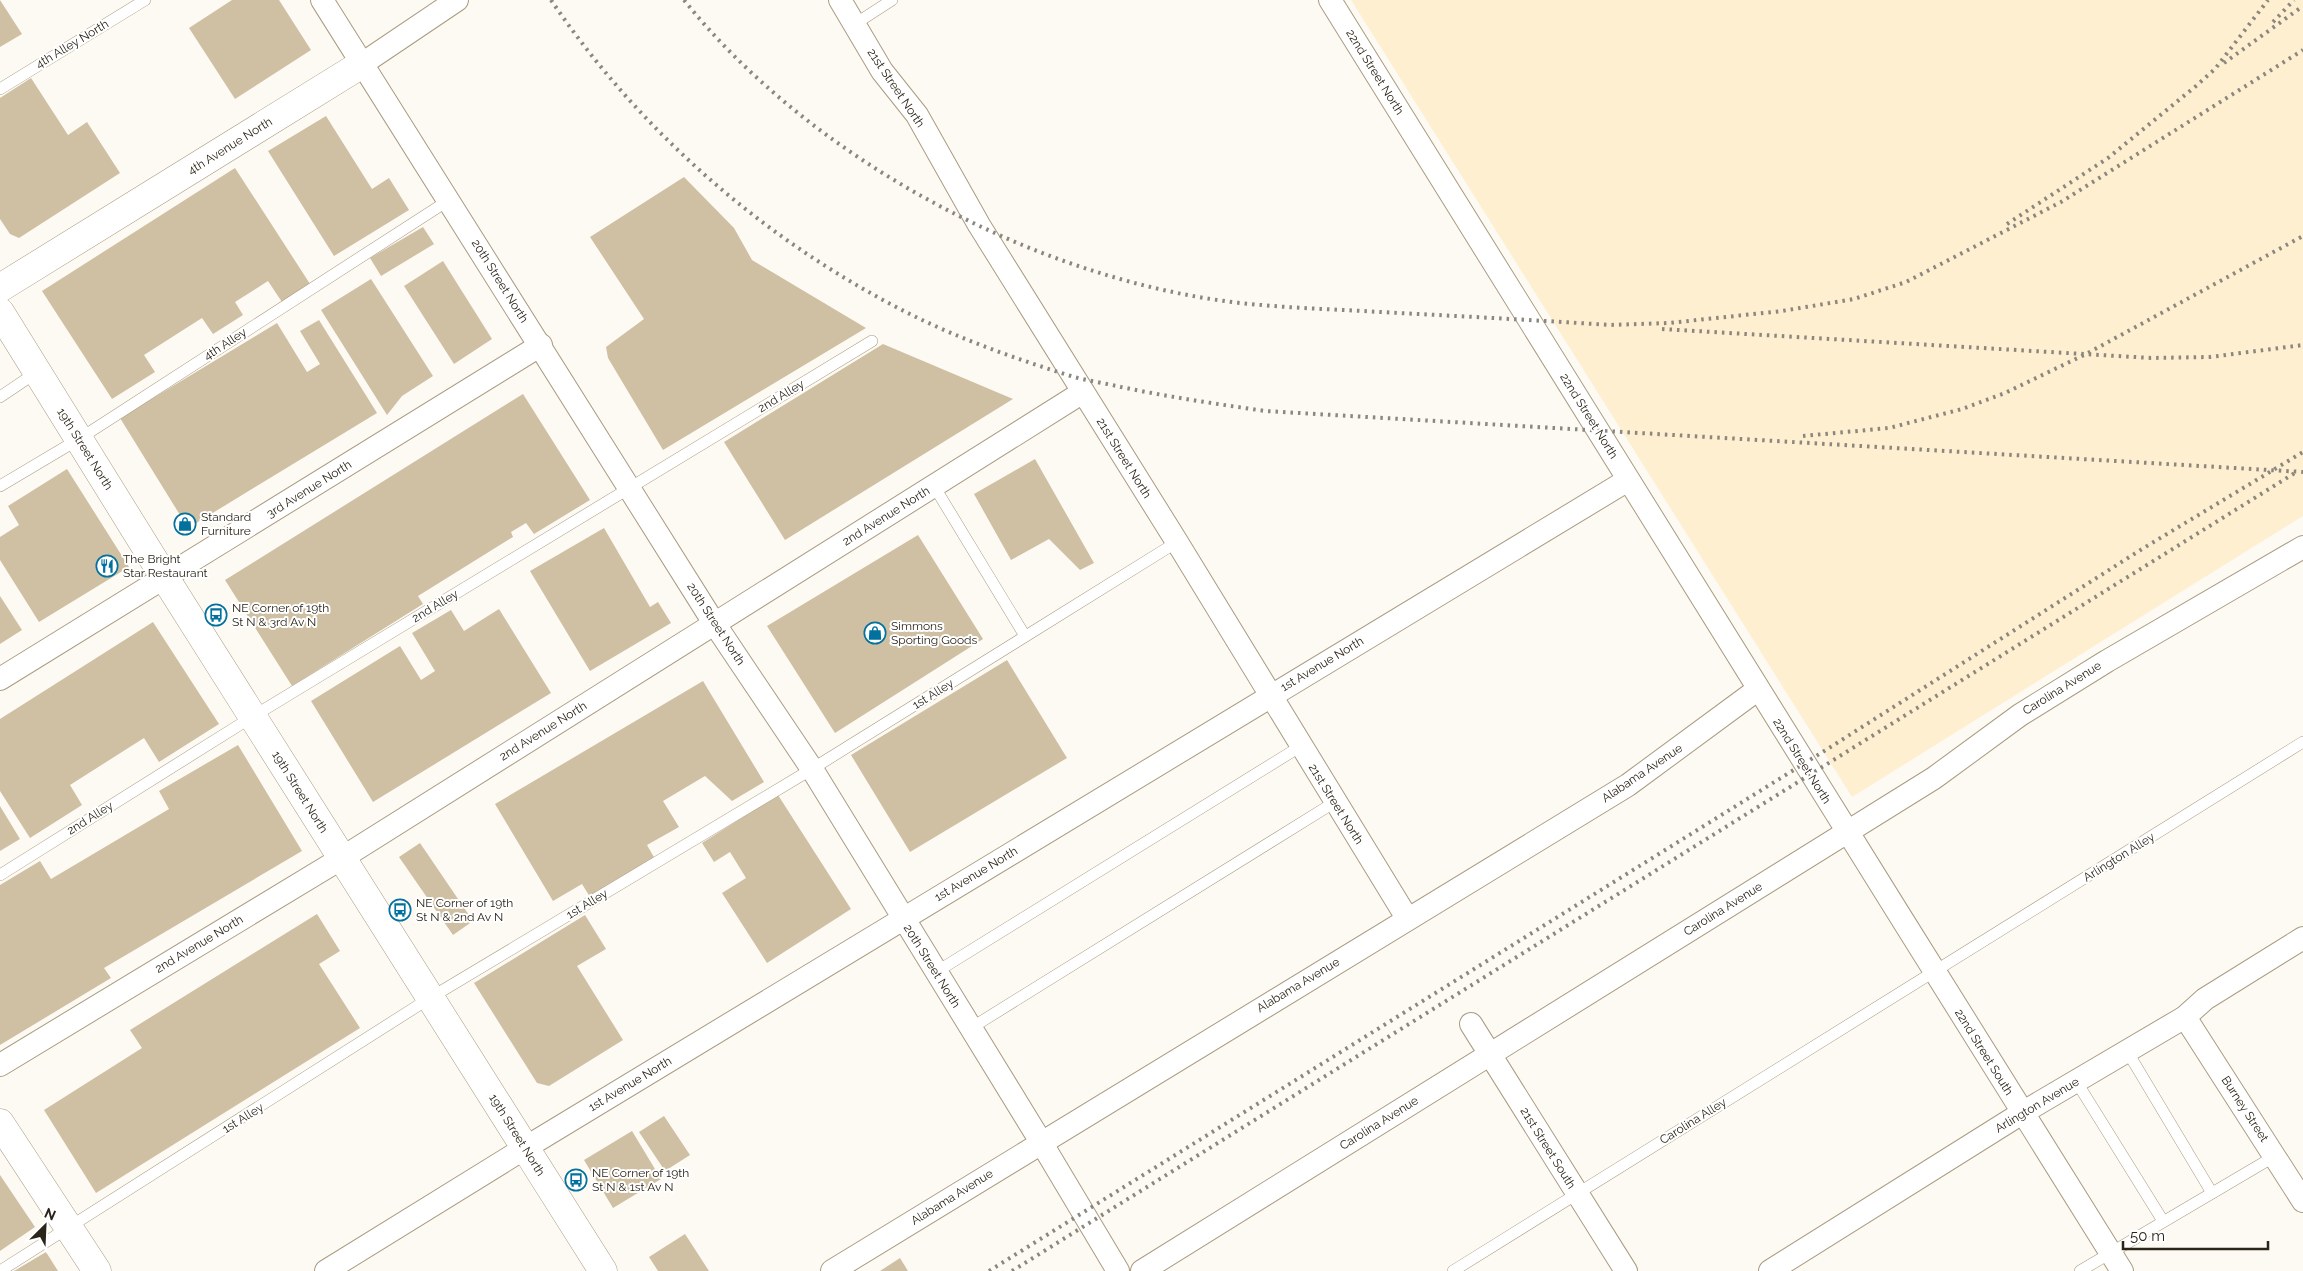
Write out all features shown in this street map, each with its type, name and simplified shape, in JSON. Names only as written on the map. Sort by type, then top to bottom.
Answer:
[{"type":"street","name":"20th Street North","points":[[322,0],[541,345],[714,623],[812,769],[1118,1271]]},
{"type":"street","name":"4th Avenue North","points":[[0,288],[362,64],[457,0]]},
{"type":"street","name":"21st Street North","points":[[840,0],[882,71],[917,115],[979,225],[1177,542],[1407,918]]},
{"type":"street","name":"22nd Street North","points":[[1330,0],[1847,833]]},
{"type":"street","name":"19th Street North","points":[[0,312],[252,717],[603,1271]]},
{"type":"street","name":"3rd Avenue North","points":[[0,679],[541,345]]},
{"type":"street","name":"2nd Avenue North","points":[[0,1065],[342,858],[1083,392]]},
{"type":"street","name":"1st Avenue North","points":[[326,1271],[525,1148],[1628,480]]},
{"type":"street","name":"Carolina Avenue","points":[[1142,1271],[1934,778],[2020,715],[2107,661],[2303,547]]},
{"type":"street","name":"Alabama Avenue","points":[[832,1271],[1407,918],[1628,785],[1757,690]]},
{"type":"street","name":"22nd Street South","points":[[1847,833],[2116,1262]]},
{"type":"street","name":"Arlington Avenue","points":[[1770,1271],[2022,1113],[2185,1017],[2205,999],[2303,938]]},
{"type":"street","name":"Burney Street","points":[[2185,1017],[2276,1156],[2303,1201]]},
{"type":"street","name":"21st Street South","points":[[1471,1024],[1626,1271]]},
{"type":"street","points":[[0,1123],[97,1271]]},
{"type":"lane","name":"4th Alley North","points":[[0,89],[145,0]]},
{"type":"lane","points":[[855,24],[892,0]]},
{"type":"lane","name":"4th Alley","points":[[0,486],[78,439],[449,200]]},
{"type":"lane","name":"2nd Alley","points":[[0,875],[252,717],[872,340]]},
{"type":"lane","points":[[0,397],[37,372]]},
{"type":"lane","points":[[934,486],[1025,636]]},
{"type":"lane","name":"1st Alley","points":[[0,1271],[430,998],[812,769],[1177,542]]},
{"type":"lane","name":"Arlington Alley","points":[[1934,972],[2303,742]]},
{"type":"lane","points":[[936,972],[1301,746]]},
{"type":"lane","points":[[971,1028],[1336,802]]},
{"type":"lane","name":"Carolina Alley","points":[[1452,1271],[1934,972]]},
{"type":"lane","points":[[2127,1052],[2212,1193]]},
{"type":"lane","points":[[2076,1081],[2163,1221]]},
{"type":"lane","points":[[2080,1271],[2116,1262],[2163,1221],[2276,1156]]},
{"type":"shaded area","points":[[1351,0],[2303,0],[2303,516],[1852,797]]},
{"type":"building","points":[[0,0],[22,34],[0,47]]},
{"type":"building","points":[[232,0],[279,0],[311,50],[235,99],[189,28]]},
{"type":"building","points":[[31,78],[68,135],[87,122],[120,173],[19,238],[10,234],[0,219],[0,98]]},
{"type":"building","points":[[326,116],[372,189],[389,178],[409,210],[334,256],[268,151]]},
{"type":"building","points":[[235,168],[312,287],[284,305],[268,281],[235,302],[243,315],[213,334],[202,318],[144,355],[155,372],[112,399],[42,291]]},
{"type":"building","points":[[684,177],[734,228],[752,260],[866,328],[663,450],[608,358],[606,347],[644,319],[590,237]]},
{"type":"building","points":[[423,227],[434,244],[381,276],[370,258]]},
{"type":"building","points":[[443,261],[492,339],[454,364],[404,286]]},
{"type":"building","points":[[371,279],[433,376],[402,396],[387,415],[321,310]]},
{"type":"building","points":[[319,320],[377,413],[188,528],[120,418],[277,323],[307,372],[320,364],[300,331]]},
{"type":"building","points":[[883,344],[1013,399],[785,540],[724,442]]},
{"type":"building","points":[[523,394],[590,500],[534,534],[526,523],[511,532],[513,537],[418,596],[423,604],[292,686],[225,580]]},
{"type":"building","points":[[1035,459],[1094,563],[1080,570],[1049,539],[1011,560],[974,494]]},
{"type":"building","points":[[67,469],[129,567],[39,622],[0,560],[0,537],[19,525],[8,506]]},
{"type":"building","points":[[604,528],[650,607],[658,602],[671,623],[590,671],[530,571]]},
{"type":"building","name":"Simmons Sporting Goods","points":[[918,535],[983,639],[835,733],[767,626]]},
{"type":"building","points":[[0,596],[22,630],[0,644]]},
{"type":"building","points":[[499,609],[551,693],[373,802],[311,701],[400,646],[421,680],[435,671],[412,633],[451,610],[464,631]]},
{"type":"building","points":[[153,622],[219,724],[159,762],[144,738],[70,785],[82,805],[30,838],[0,791],[0,719]]},
{"type":"building","points":[[1007,660],[1067,758],[910,852],[851,755]]},
{"type":"building","points":[[703,681],[764,782],[732,801],[705,776],[663,801],[679,827],[647,845],[655,859],[590,897],[582,884],[553,901],[495,804]]},
{"type":"building","points":[[238,745],[302,851],[104,968],[111,978],[0,1045],[0,885],[40,861],[51,879],[169,809],[159,791]]},
{"type":"building","points":[[778,795],[851,909],[767,963],[722,893],[746,878],[730,852],[714,862],[702,843]]},
{"type":"building","points":[[0,806],[20,839],[0,851]]},
{"type":"building","points":[[420,843],[473,921],[453,935],[399,857]]},
{"type":"building","points":[[317,914],[340,951],[319,964],[360,1028],[96,1193],[44,1110],[142,1048],[130,1030]]},
{"type":"building","points":[[585,915],[606,949],[577,966],[623,1040],[549,1086],[537,1083],[474,983]]},
{"type":"building","points":[[664,1116],[690,1155],[665,1171],[639,1132]]},
{"type":"building","points":[[632,1131],[661,1179],[613,1208],[584,1160]]},
{"type":"building","points":[[0,1175],[35,1227],[0,1251]]},
{"type":"building","points":[[685,1234],[709,1271],[658,1271],[649,1257]]},
{"type":"building","points":[[46,1252],[58,1271],[14,1271]]},
{"type":"building","points":[[900,1258],[908,1271],[880,1271]]},
{"type":"railway","points":[[551,0],[586,48],[623,93],[663,136],[706,176],[799,249],[900,309],[941,329],[1027,362],[1077,378],[1157,394],[1265,411],[2303,472]]},
{"type":"railway","points":[[684,0],[736,57],[795,110],[860,158],[930,201],[1004,237],[1080,266],[1156,288],[1232,302],[1287,307],[1610,325],[1669,323],[1782,311],[1854,299],[1906,282],[2061,202],[2303,50]]},
{"type":"railway","points":[[2007,224],[2108,158],[2196,86],[2215,69],[2268,0]]},
{"type":"railway","points":[[2273,22],[2294,0]]},
{"type":"railway","points":[[2224,63],[2303,6]]},
{"type":"railway","points":[[1803,436],[1889,428],[1962,409],[2005,393],[2086,354],[2303,236]]},
{"type":"railway","points":[[1662,329],[2151,358],[2210,357],[2303,345]]},
{"type":"railway","points":[[989,1271],[1829,748],[2142,549],[2303,452]]},
{"type":"railway","points":[[1012,1271],[2298,471]]},
{"type":"place","name":"Standard Furniture","points":[[185,524]]},
{"type":"place","name":"The Bright Star Restaurant","points":[[107,566]]},
{"type":"place","name":"NE Corner of 19th St N & 3rd Av N","points":[[216,615]]},
{"type":"place","name":"Simmons Sporting Goods","points":[[875,633]]},
{"type":"place","name":"NE Corner of 19th St N & 2nd Av N","points":[[400,910]]},
{"type":"place","name":"NE Corner of 19th St N & 1st Av N","points":[[576,1180]]}]
